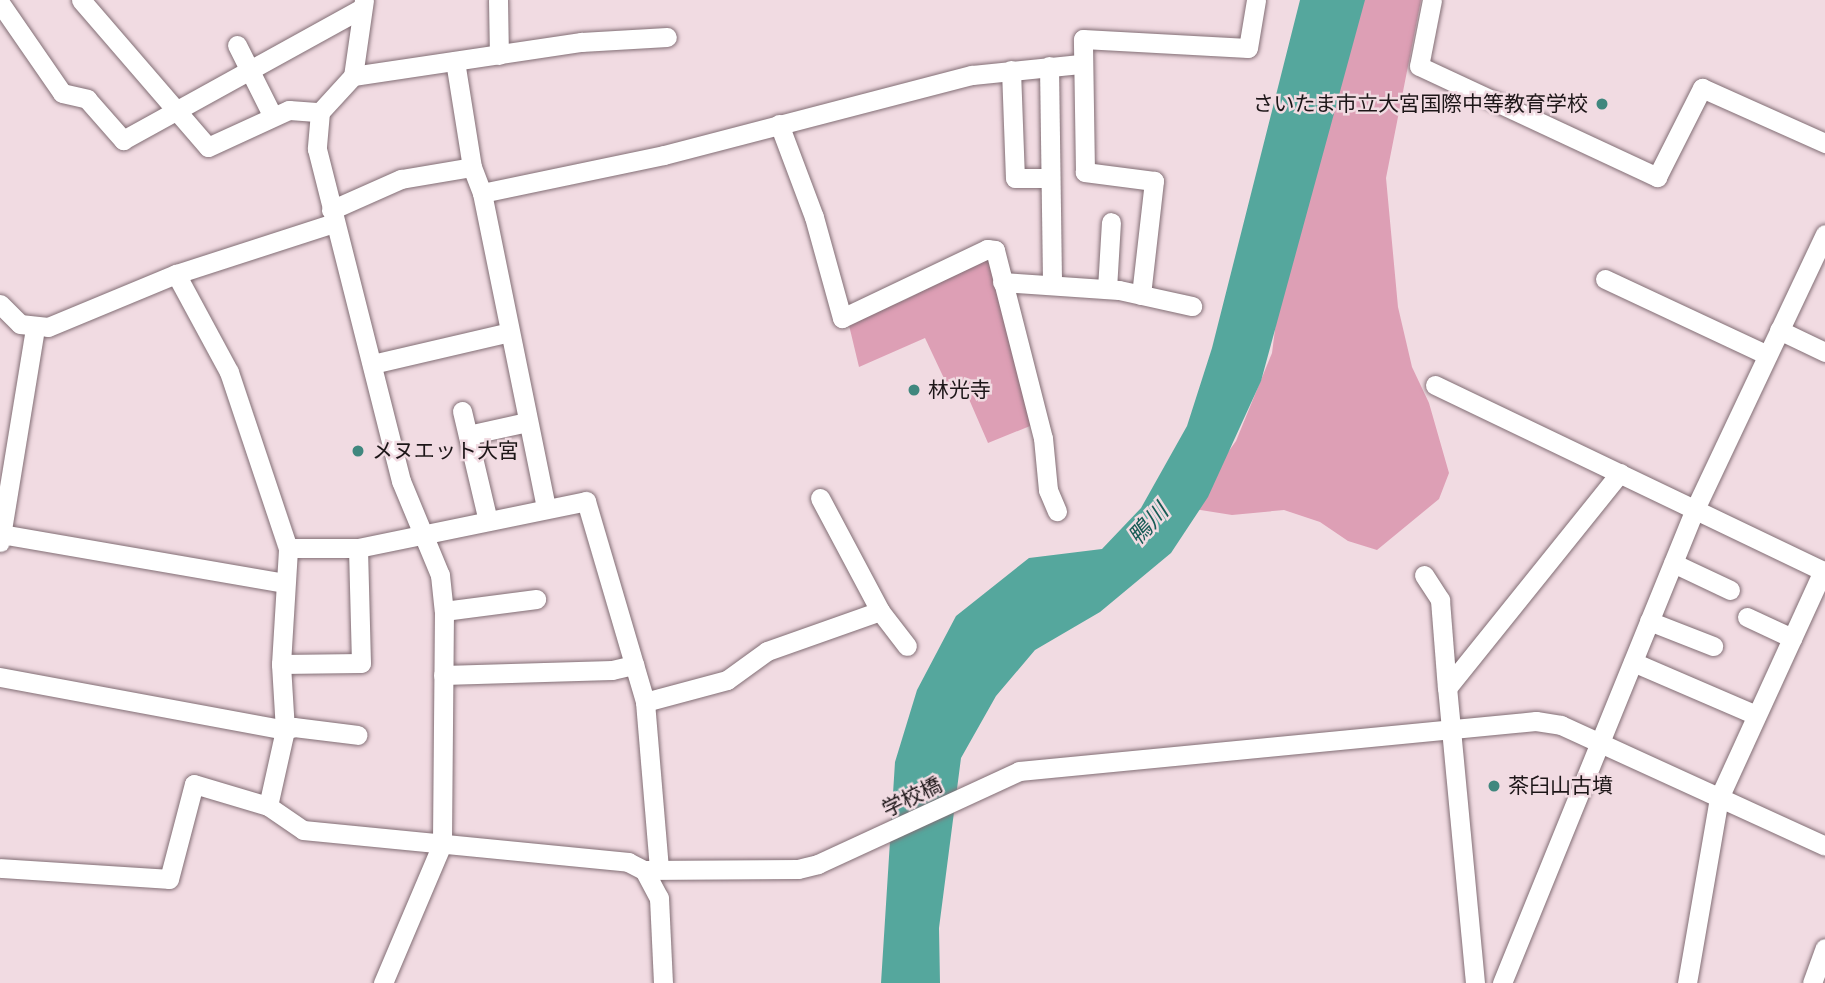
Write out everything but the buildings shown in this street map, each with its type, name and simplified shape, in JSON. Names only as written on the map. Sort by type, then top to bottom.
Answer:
[{"type":"street","points":[[81,0],[208,147],[289,110],[320,113]]},
{"type":"street","points":[[498,0],[499,55]]},
{"type":"street","points":[[1141,295],[1154,181],[1085,172],[1080,64],[1083,39],[1248,48],[1256,0]]},
{"type":"street","points":[[1432,0],[1419,66],[1657,177],[1702,88],[1825,143]]},
{"type":"street","points":[[0,3],[62,93],[87,99],[122,140],[249,71],[363,4]]},
{"type":"street","points":[[363,4],[353,76],[320,113],[317,149],[401,481],[440,575],[444,611],[442,844],[383,983]]},
{"type":"street","points":[[353,76],[581,42],[667,37]]},
{"type":"street","points":[[237,45],[273,117]]},
{"type":"street","points":[[455,61],[472,167],[482,193],[546,508]]},
{"type":"street","points":[[482,193],[664,155],[779,124],[883,101],[972,75],[1080,64]]},
{"type":"street","points":[[1049,66],[1052,283]]},
{"type":"street","points":[[1011,70],[1015,178],[1050,178]]},
{"type":"street","points":[[779,124],[814,217],[842,318],[987,249],[995,250],[1043,438],[1048,490],[1058,511]]},
{"type":"street","points":[[0,304],[20,324],[35,329],[332,216],[401,179],[472,167]]},
{"type":"street","points":[[1107,289],[1111,222]]},
{"type":"street","points":[[1502,983],[1695,509],[1825,234]]},
{"type":"street","points":[[176,274],[229,372],[288,548],[281,664],[285,730],[268,806]]},
{"type":"street","points":[[1605,279],[1767,355]]},
{"type":"street","points":[[1002,282],[1052,283],[1107,289],[1192,306]]},
{"type":"street","points":[[35,329],[1,538],[285,583]]},
{"type":"street","points":[[1779,330],[1825,352]]},
{"type":"street","points":[[372,364],[509,332]]},
{"type":"street","points":[[1435,385],[1824,572],[1719,797],[1687,983]]},
{"type":"street","points":[[462,411],[488,521]]},
{"type":"street","points":[[468,436],[527,422]]},
{"type":"street","points":[[1447,688],[1620,473]]},
{"type":"street","points":[[820,498],[880,611],[906,646]]},
{"type":"street","points":[[288,548],[358,548],[586,501],[645,702],[651,869],[659,898],[663,983]]},
{"type":"street","points":[[281,664],[361,663],[358,548]]},
{"type":"street","points":[[1673,563],[1730,590]]},
{"type":"street","points":[[1424,575],[1440,600],[1475,983]]},
{"type":"street","points":[[444,611],[536,598]]},
{"type":"street","points":[[645,702],[727,680],[767,651],[880,611]]},
{"type":"street","points":[[1747,617],[1792,638]]},
{"type":"street","points":[[1649,621],[1713,646]]},
{"type":"street","points":[[1633,662],[1756,715]]},
{"type":"street","points":[[443,675],[612,670],[634,665]]},
{"type":"street","points":[[0,677],[285,730],[294,727],[358,735]]},
{"type":"street","name":"学校橋","points":[[0,868],[169,879],[194,785],[268,806],[303,830],[599,856],[651,869],[798,869],[856,849],[1019,771],[1536,721],[1560,725],[1825,846]]},
{"type":"street","points":[[1812,983],[1825,948]]},
{"type":"shaded area","points":[[1354,0],[1421,0],[1386,178],[1398,307],[1412,367],[1429,403],[1449,473],[1439,499],[1377,550],[1348,541],[1320,522],[1284,510],[1232,515],[1188,508],[1236,441],[1272,353],[1279,298]]},
{"type":"shaded area","points":[[987,257],[1035,424],[988,443],[962,383],[949,389],[925,338],[859,367],[848,321],[905,300]]},
{"type":"water","name":"鴨川","points":[[1300,0],[1365,0],[1261,381],[1208,497],[1171,553],[1100,612],[1035,650],[996,696],[961,758],[939,928],[940,983],[881,983],[895,762],[917,690],[956,616],[1029,558],[1102,549],[1141,508],[1187,426],[1212,348]]},
{"type":"place","name":"さいたま市立大宮国際中等教育学校","points":[[1602,104]]},
{"type":"place","name":"林光寺","points":[[914,390]]},
{"type":"place","name":"メヌエット大宮","points":[[358,451]]},
{"type":"place","name":"茶臼山古墳","points":[[1494,786]]}]
